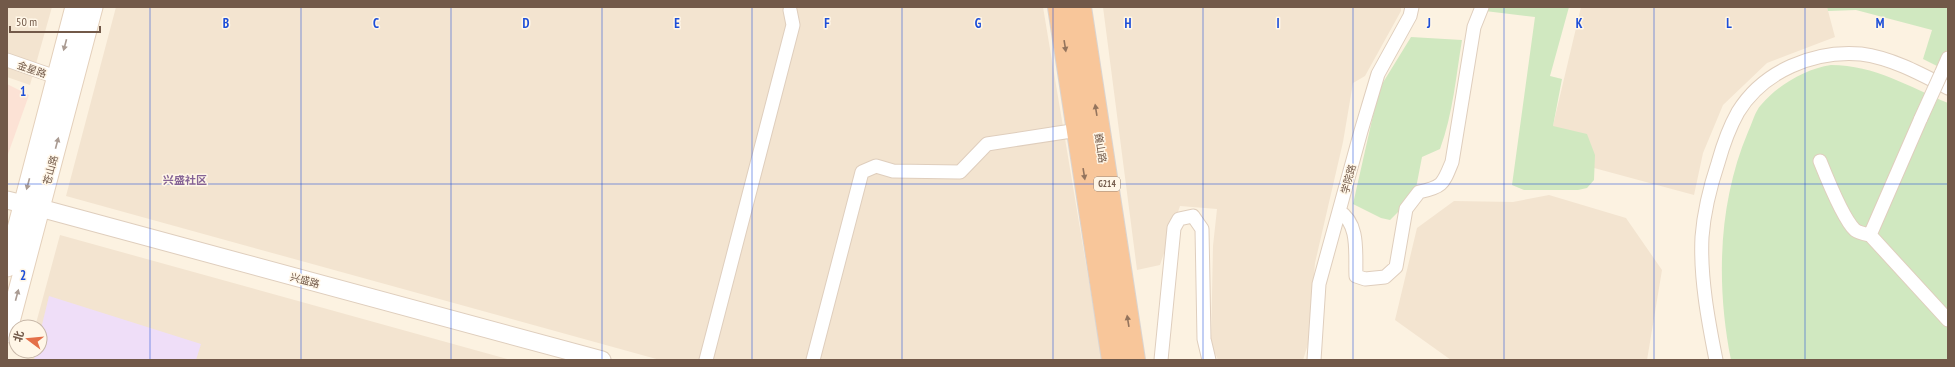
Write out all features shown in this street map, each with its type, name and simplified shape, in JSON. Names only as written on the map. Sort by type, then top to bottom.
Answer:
[{"type":"highway","name":"巍山路","points":[[1059,7],[1113,360]]},
{"type":"highway","name":"巍山路","points":[[1080,7],[1134,360]]},
{"type":"main road","name":"苍山路","points":[[7,267],[75,7]]},
{"type":"main road","name":"苍山路","points":[[7,333],[23,204],[93,7]]},
{"type":"street","name":"学院路","points":[[1314,360],[1319,284],[1339,211],[1378,74],[1410,16],[1412,7]]},
{"type":"street","points":[[1339,211],[1345,215],[1353,227],[1356,276],[1365,279],[1385,277],[1396,267],[1406,209],[1419,192],[1435,189],[1444,181],[1452,162],[1474,27],[1482,7]]},
{"type":"street","points":[[706,360],[793,25],[790,10]]},
{"type":"street","points":[[1716,360],[1703,272],[1704,218],[1710,187],[1723,145],[1738,112],[1752,94],[1775,75],[1807,60],[1829,54],[1869,56],[1890,62],[1920,74],[1948,88]]},
{"type":"street","points":[[1870,235],[1948,58]]},
{"type":"street","name":"金星路","points":[[7,60],[56,77]]},
{"type":"street","points":[[813,360],[862,172],[876,166],[893,171],[960,172],[987,144],[1078,130]]},
{"type":"street","points":[[1820,161],[1834,194],[1852,227],[1858,232],[1870,235],[1948,320]]},
{"type":"street","name":"兴盛路","points":[[23,204],[565,355],[602,360]]},
{"type":"street","points":[[1161,360],[1174,228],[1179,219],[1193,216],[1202,229],[1204,339],[1209,360]]},
{"type":"shaded area","points":[[7,7],[52,7],[30,85],[7,77]]},
{"type":"shaded area","points":[[116,7],[1043,7],[1102,360],[660,360],[66,196]]},
{"type":"shaded area","points":[[1103,7],[1401,7],[1401,11],[1365,76],[1353,83],[1343,142],[1315,263],[1309,341],[1303,360],[1218,360],[1211,344],[1213,246],[1217,209],[1180,206],[1160,265],[1137,270]]},
{"type":"shaded area","points":[[1581,7],[1827,7],[1835,37],[1767,63],[1723,105],[1703,153],[1694,195],[1546,155]]},
{"type":"shaded area","points":[[7,84],[29,95],[7,157]]},
{"type":"shaded area","points":[[1549,195],[1626,218],[1662,270],[1647,360],[1451,360],[1395,320],[1417,228],[1454,201],[1513,202]]},
{"type":"shaded area","points":[[60,235],[511,360],[26,360],[48,359],[48,319],[37,319]]},
{"type":"shaded area","points":[[49,296],[201,344],[196,360],[34,360],[48,359],[48,319],[43,319]]},
{"type":"green space","points":[[1486,7],[1569,7],[1550,76],[1562,79],[1553,126],[1587,134],[1595,155],[1594,180],[1587,188],[1578,190],[1524,190],[1512,185],[1535,17],[1485,11]]},
{"type":"green space","points":[[1827,7],[1948,7],[1948,48],[1939,67],[1923,59],[1932,30],[1856,10],[1828,11]]},
{"type":"green space","points":[[1411,37],[1462,40],[1451,109],[1440,149],[1422,157],[1416,188],[1399,211],[1390,220],[1381,218],[1353,204],[1379,89]]},
{"type":"green space","points":[[1831,65],[1847,66],[1877,73],[1948,103],[1948,360],[1731,360],[1723,303],[1723,244],[1725,216],[1738,159],[1755,114],[1768,98],[1775,91],[1802,74]]},
{"type":"district","name":"兴盛社区","points":[[185,180]]}]
